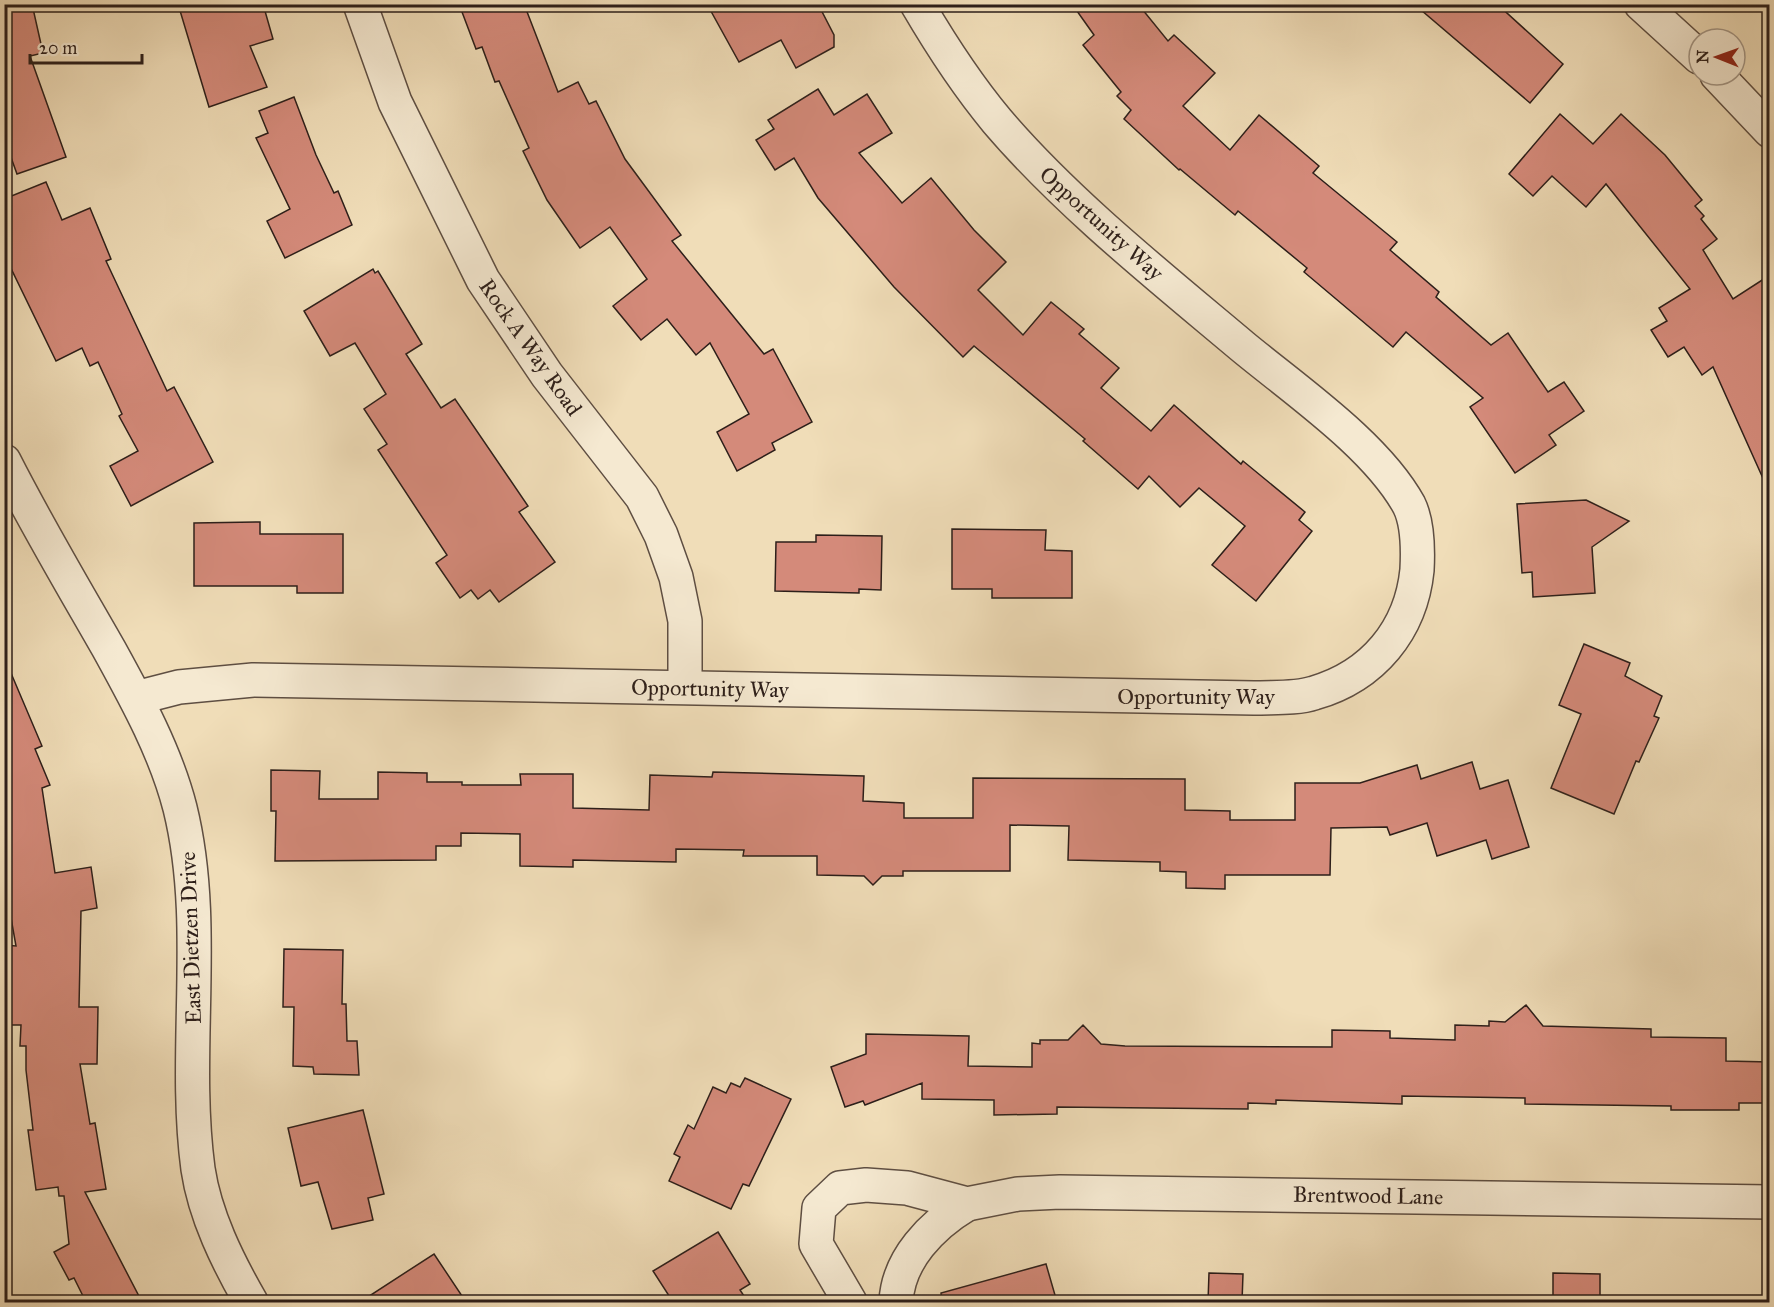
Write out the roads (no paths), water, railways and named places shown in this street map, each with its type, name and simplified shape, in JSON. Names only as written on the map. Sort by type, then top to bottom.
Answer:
[{"type":"street","name":"Rock A Way Road","points":[[360,4],[395,102],[483,280],[547,375],[642,497],[661,535],[676,577],[685,621],[686,687]]},
{"type":"street","name":"Opportunity Way","points":[[136,698],[179,687],[253,680],[1254,698],[1313,694],[1365,667],[1392,642],[1407,617],[1415,588],[1418,551],[1410,508],[1387,474],[1352,438],[1130,251],[1028,155],[967,82],[918,4]]},
{"type":"street","points":[[1641,4],[1687,46]]},
{"type":"street","points":[[1729,87],[1770,130]]},
{"type":"street","name":"East Dietzen Drive","points":[[4,461],[136,698],[179,806],[189,855],[192,895],[194,1117],[198,1170],[212,1220],[232,1269],[251,1302]]},
{"type":"street","name":"Brentwood Lane","points":[[850,1302],[816,1244],[819,1208],[840,1188],[866,1185],[907,1188],[967,1204]]},
{"type":"street","name":"Brentwood Lane","points":[[896,1302],[907,1263],[922,1239],[944,1218],[967,1204],[1018,1194],[1060,1192],[1770,1202]]}]
